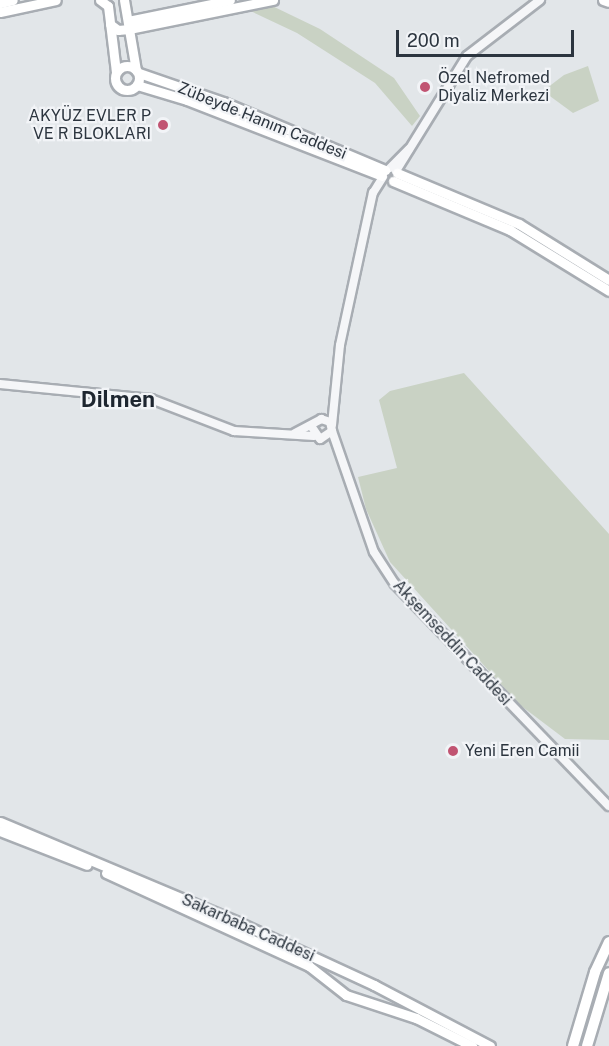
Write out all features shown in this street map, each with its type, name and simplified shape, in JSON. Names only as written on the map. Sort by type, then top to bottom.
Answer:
[{"type":"main road","points":[[0,3],[13,0]]},
{"type":"main road","points":[[0,12],[56,0]]},
{"type":"main road","points":[[100,0],[107,3],[116,72],[115,80],[122,89],[137,85],[137,71],[123,0]]},
{"type":"main road","points":[[110,24],[118,30],[129,25],[230,0]]},
{"type":"main road","points":[[129,25],[273,0]]},
{"type":"main road","points":[[603,0],[609,2]]},
{"type":"main road","points":[[116,72],[125,65],[137,71]]},
{"type":"main road","name":"Zübeyde Hanım Caddesi","points":[[137,71],[232,106],[510,230],[609,291]]},
{"type":"main road","name":"Zübeyde Hanım Caddesi","points":[[137,85],[519,224],[609,280]]},
{"type":"main road","name":"Sakarbaba Caddesi","points":[[0,822],[355,976],[490,1046]]},
{"type":"main road","name":"Sakarbaba Caddesi","points":[[0,831],[231,927],[309,966],[346,995],[423,1021],[472,1046]]},
{"type":"main road","points":[[573,1046],[595,972],[609,943]]},
{"type":"main road","points":[[580,1046],[609,943]]},
{"type":"main road","points":[[587,1046],[609,973]]},
{"type":"main road","points":[[346,995],[358,985],[355,976]]},
{"type":"main road","points":[[364,1001],[367,989],[374,985]]},
{"type":"main road","points":[[593,1046],[609,994]]},
{"type":"street","points":[[317,434],[321,419],[331,400],[373,196],[409,149],[466,56],[540,0]]},
{"type":"street","points":[[0,384],[151,399],[234,431],[288,435],[317,434],[332,428],[321,419]]},
{"type":"street","name":"Akşemseddin Caddesi","points":[[331,400],[332,428],[338,451],[374,552],[395,584],[609,806]]},
{"type":"street","points":[[317,434],[338,451]]},
{"type":"green space","points":[[264,2],[320,29],[394,78],[420,116],[412,126],[375,83],[297,33],[242,7]]},
{"type":"green space","points":[[588,66],[599,101],[573,113],[543,91],[564,75]]},
{"type":"green space","points":[[464,373],[609,534],[609,740],[565,739],[520,705],[390,562],[366,509],[358,477],[397,468],[379,400],[390,391]]},
{"type":"place","name":"Özel Nefromed Diyaliz Merkezi","points":[[425,87]]},
{"type":"place","name":"AKYÜZ EVLER P VE R BLOKLARI","points":[[163,125]]},
{"type":"place","name":"Yeni Eren Camii","points":[[453,751]]},
{"type":"district","name":"Dilmen","points":[[118,400]]}]
